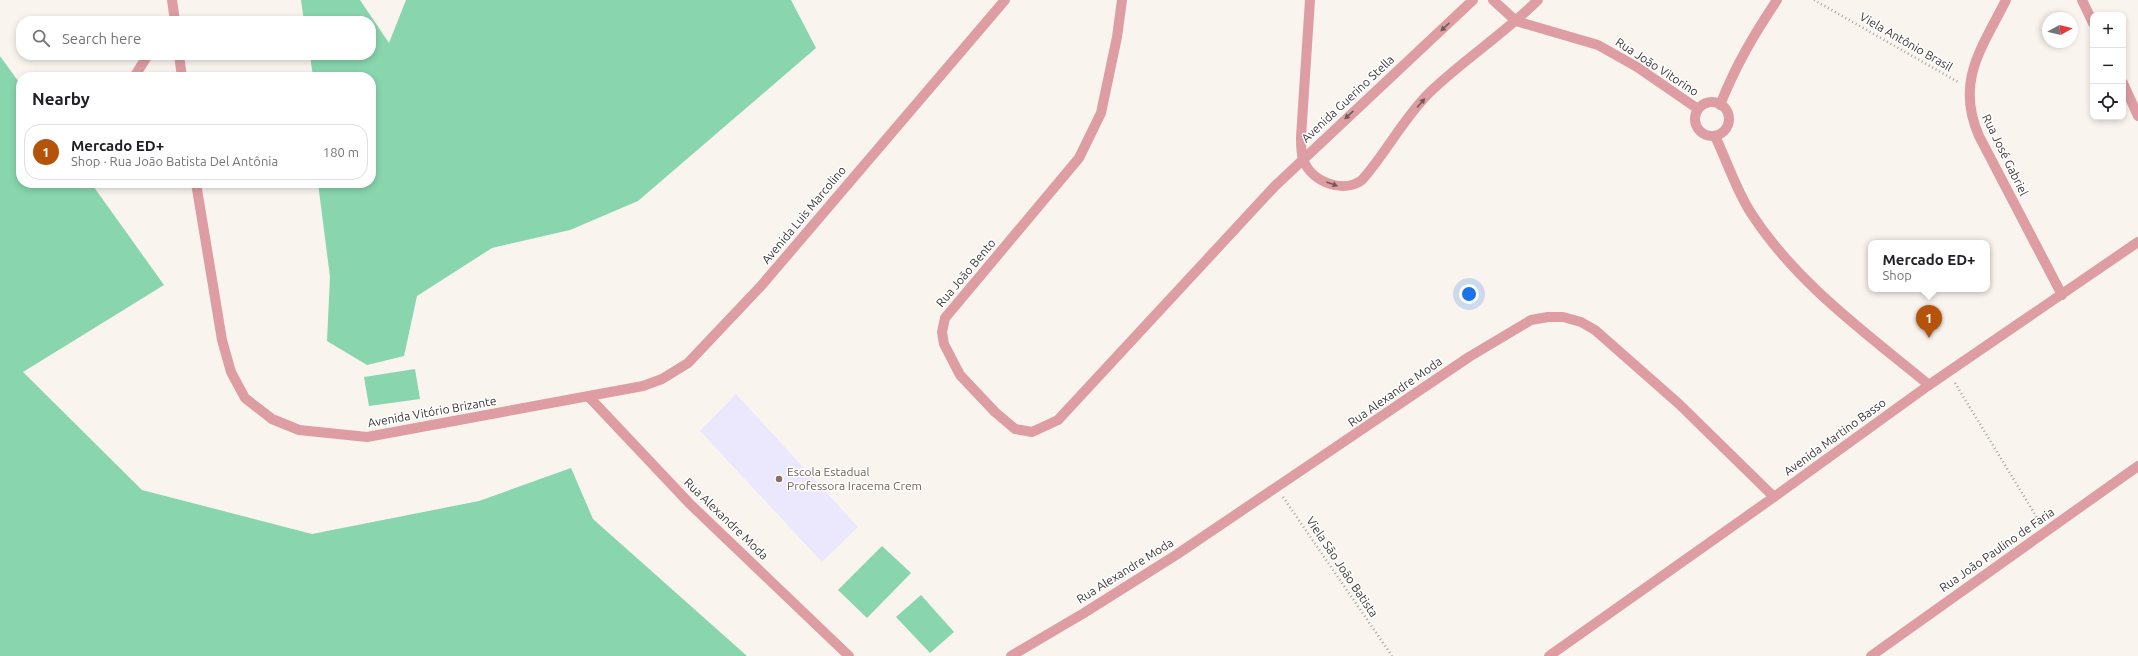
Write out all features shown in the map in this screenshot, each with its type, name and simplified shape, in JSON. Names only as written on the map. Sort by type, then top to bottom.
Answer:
[{"type":"street","points":[[172,0],[173,16]]},
{"type":"street","name":"Avenida Luis Marcolino","points":[[589,397],[643,386],[662,379],[688,363],[761,286],[1005,0]]},
{"type":"street","name":"Rua João Bento","points":[[1122,0],[1117,37],[1101,113],[1088,143],[1079,158],[945,318],[942,332],[944,344],[960,375],[995,412],[1015,429],[1032,432],[1058,420],[1275,186],[1303,159]]},
{"type":"street","points":[[1303,159],[1301,137],[1310,0]]},
{"type":"street","name":"Avenida Guerino Stella","points":[[1473,0],[1303,159],[1311,171],[1321,180],[1341,187],[1353,186],[1367,174],[1408,117],[1429,93],[1516,21],[1538,0]]},
{"type":"street","name":"Rua João Vitorino","points":[[1493,0],[1516,21],[1598,45],[1637,68],[1698,110]]},
{"type":"street","points":[[1720,105],[1735,68],[1748,43],[1777,0]]},
{"type":"street","name":"Rua José Gabriel","points":[[2006,0],[1975,61],[1968,88],[1972,121],[2062,295]]},
{"type":"street","points":[[2082,0],[2090,17]]},
{"type":"street","points":[[137,72],[145,60]]},
{"type":"street","points":[[180,60],[182,72]]},
{"type":"street","points":[[2123,84],[2138,116]]},
{"type":"street","points":[[1708,103],[1720,105],[1727,112],[1728,122],[1724,131],[1715,136],[1704,134],[1696,126],[1695,115],[1698,110],[1708,103]]},
{"type":"street","points":[[1715,136],[1750,212],[1772,244],[1805,279],[1844,315],[1929,385]]},
{"type":"street","name":"Avenida Vitório Brizante","points":[[197,188],[222,340],[231,372],[245,398],[272,419],[299,430],[367,437],[589,397]]},
{"type":"street","name":"Avenida Martino Basso","points":[[1549,656],[1929,385],[2138,242]]},
{"type":"street","name":"Rua Alexandre Moda","points":[[1011,656],[1084,613],[1277,488],[1469,357],[1530,320],[1548,317],[1562,317],[1581,322],[1595,330],[1679,404],[1774,497]]},
{"type":"street","name":"Rua Alexandre Moda","points":[[589,397],[690,504],[849,656]]},
{"type":"street","name":"Rua João Paulino de Faria","points":[[1871,656],[2138,466]]},
{"type":"path","name":"Viela Antônio Brasil","points":[[1814,0],[1968,88]]},
{"type":"path","points":[[1948,373],[1995,447],[2045,532]]},
{"type":"path","name":"Viela São João Batista","points":[[1277,488],[1392,656]]},
{"type":"shaded area","name":"Escola Estadual Professora Iracema Crem","points":[[736,394],[858,527],[822,562],[700,431]]},
{"type":"green space","points":[[301,0],[360,0],[371,16],[303,16]]},
{"type":"green space","points":[[406,0],[791,0],[816,48],[638,201],[570,230],[492,248],[417,296],[404,356],[367,365],[327,341],[330,277],[319,188],[376,188],[376,72],[312,72],[311,60],[376,60],[376,24],[389,43]]},
{"type":"green space","points":[[0,56],[16,78],[16,188],[95,188],[164,285],[23,372],[142,490],[312,534],[479,501],[571,468],[593,519],[747,656],[0,656]]},
{"type":"green space","points":[[415,369],[420,399],[369,406],[364,377]]},
{"type":"green space","points":[[882,546],[911,573],[867,618],[838,590]]},
{"type":"green space","points":[[921,595],[954,632],[930,653],[896,617]]},
{"type":"place","name":"Mercado ED+","points":[[1929,338]]},
{"type":"place","name":"Escola Estadual Professora Iracema Crem","points":[[779,479]]}]
